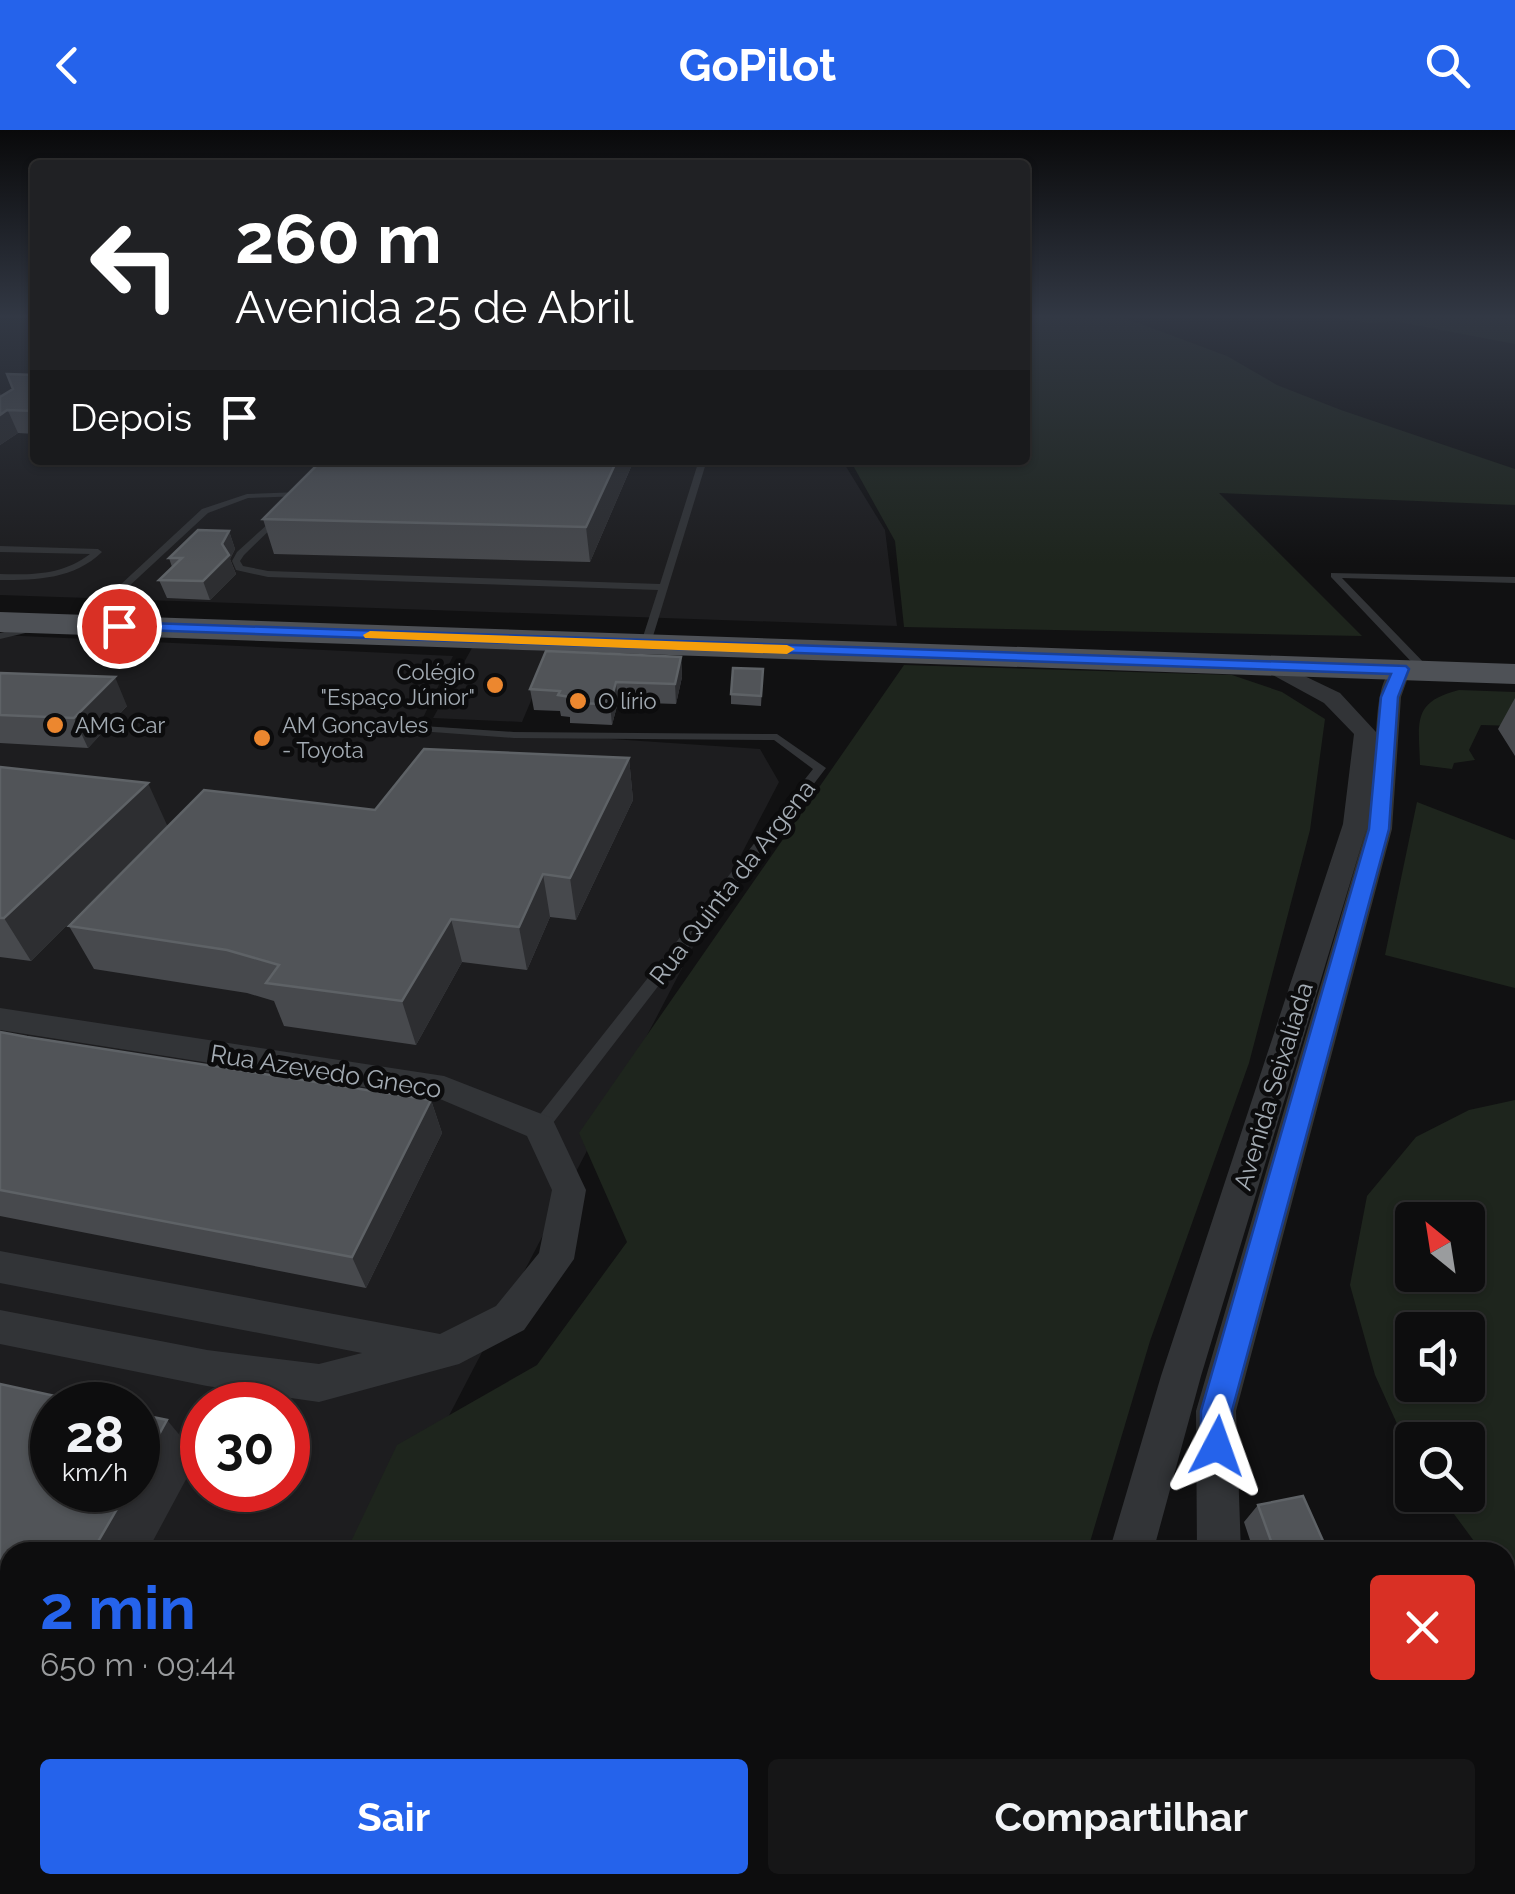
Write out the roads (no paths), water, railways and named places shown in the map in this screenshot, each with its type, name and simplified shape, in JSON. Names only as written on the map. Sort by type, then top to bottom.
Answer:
[{"type":"main road","points":[[0,622],[1267,664],[1405,679],[1515,674]]},
{"type":"street","name":"Avenida Seixalíada","points":[[1134,1542],[1355,824],[1365,733],[1332,698],[1267,664]]},
{"type":"street","points":[[1332,698],[1405,679]]},
{"type":"street","name":"Avenida Seixalíada","points":[[1219,1542],[1216,1411],[1379,829],[1405,679]]},
{"type":"street","name":"Rua Azevedo Gneco","points":[[0,1019],[444,1088],[540,1128]]},
{"type":"street","points":[[0,1327],[207,1368],[319,1383],[445,1351],[510,1318],[556,1259],[570,1190],[540,1128]]},
{"type":"street","points":[[0,1268],[445,1351]]},
{"type":"lane","points":[[645,646],[702,465]]},
{"type":"lane","points":[[311,482],[240,554],[236,561],[239,568],[268,574],[664,587]]},
{"type":"lane","points":[[0,636],[69,624],[205,511],[248,496],[300,494]]},
{"type":"lane","points":[[0,549],[98,552],[82,566],[44,578],[0,578]]},
{"type":"lane","points":[[1405,679],[1334,575],[1515,580]]},
{"type":"lane","name":"Rua Quinta da Argena","points":[[423,729],[514,735],[777,737],[820,768],[540,1128]]},
{"type":"place","name":"Colégio \"Espaço Júnior\"","points":[[495,685]]},
{"type":"place","name":"O lírio","points":[[578,701]]},
{"type":"place","name":"AMG Car","points":[[55,725]]},
{"type":"place","name":"AM Gonçavles - Toyota","points":[[262,738]]}]
